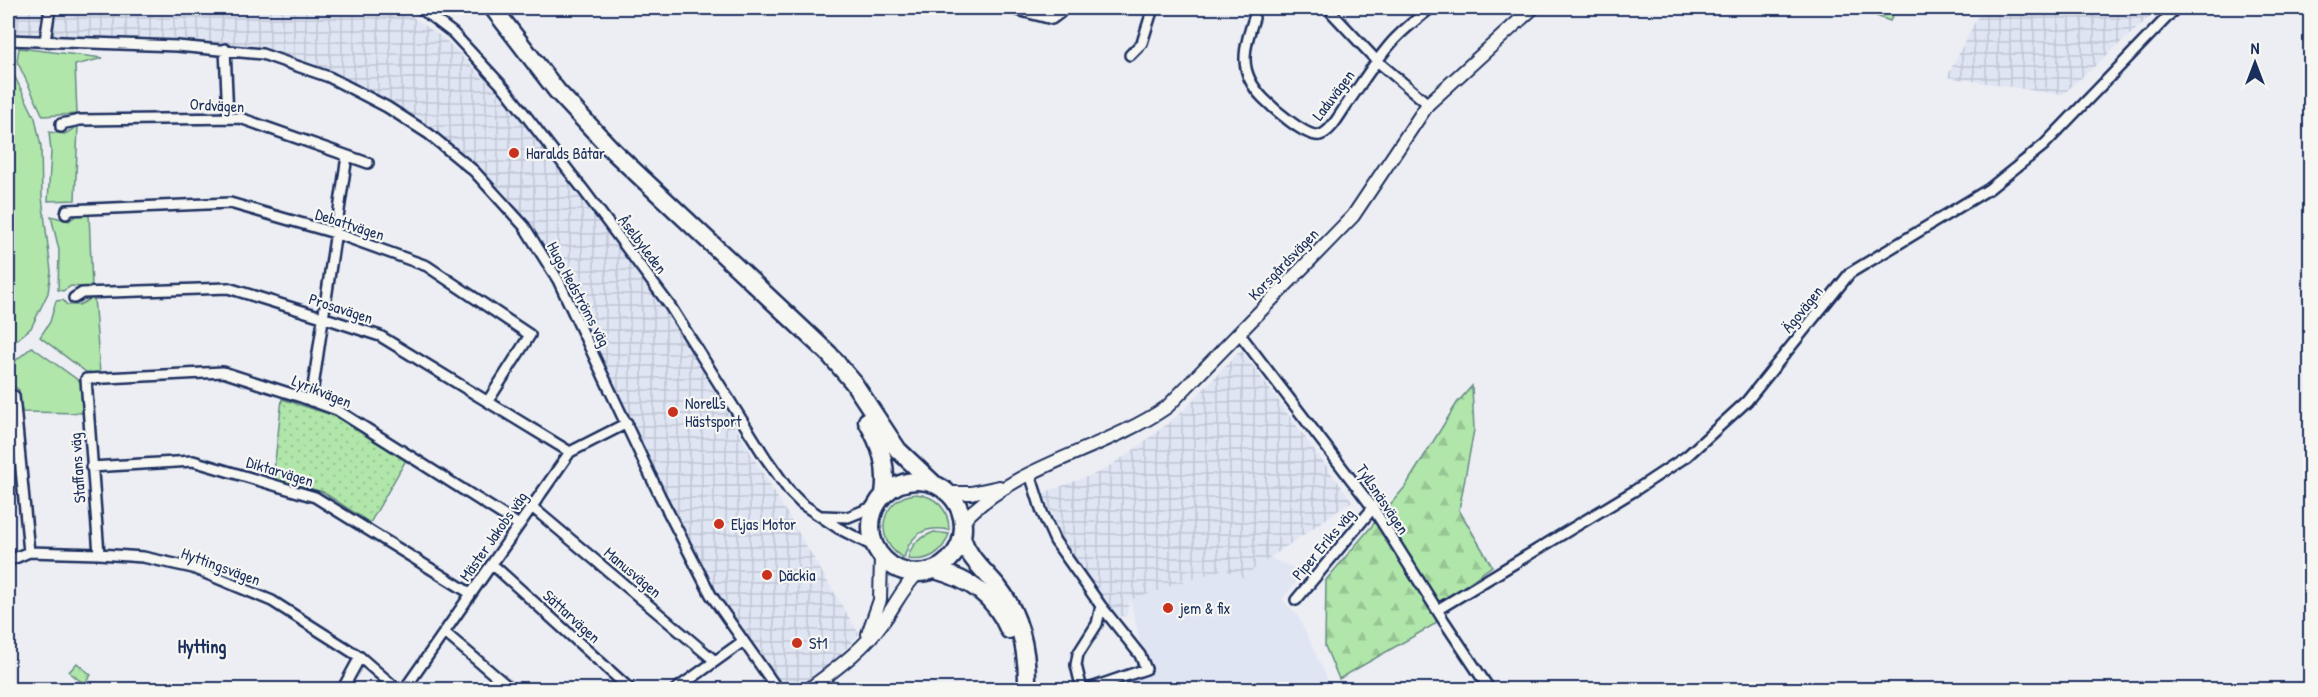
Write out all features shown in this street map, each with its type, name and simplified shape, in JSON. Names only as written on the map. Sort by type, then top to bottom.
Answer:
[{"type":"highway","points":[[480,8],[548,96],[608,161],[820,359],[861,411],[880,446],[886,472],[880,500],[870,527],[878,552],[898,569],[918,573],[935,570],[965,580],[979,588],[1001,613],[1012,642],[1017,690]]},
{"type":"highway","points":[[493,8],[557,91],[614,153],[829,354],[853,382],[898,450],[958,506],[969,555],[1000,589],[1014,615],[1025,649],[1028,690]]},
{"type":"highway","points":[[880,500],[897,485],[912,481],[941,489]]},
{"type":"highway","points":[[935,570],[955,554],[962,529]]},
{"type":"street","points":[[45,41],[50,8]]},
{"type":"street","name":"Åselbyleden","points":[[420,8],[453,33],[506,90],[670,306],[778,477],[802,504],[878,552]]},
{"type":"street","points":[[1010,8],[1052,19],[1060,14],[1062,8]]},
{"type":"street","points":[[1130,55],[1142,43],[1154,8]]},
{"type":"street","points":[[1329,8],[1377,61],[1428,104]]},
{"type":"street","points":[[1377,61],[1394,40],[1431,8]]},
{"type":"street","name":"Korsgårdsvägen","points":[[962,529],[982,501],[1008,484],[1148,420],[1167,407],[1353,216],[1428,104],[1533,8]]},
{"type":"street","name":"Ägovägen","points":[[1437,610],[1634,491],[1687,456],[1747,401],[1850,273],[1989,189],[2044,145],[2176,8]]},
{"type":"street","name":"Laduvägen","points":[[1254,18],[1243,51],[1248,75],[1262,96],[1292,123],[1312,135],[1321,135],[1332,125],[1377,61]]},
{"type":"street","name":"Hugo Hedströms väg","points":[[8,40],[225,50],[262,54],[329,77],[396,112],[429,134],[474,171],[524,226],[558,280],[660,496],[706,585],[742,642],[778,690]]},
{"type":"street","points":[[225,50],[228,117]]},
{"type":"street","name":"Ordvägen","points":[[61,127],[61,124],[80,120],[240,118],[368,163]]},
{"type":"street","points":[[311,401],[347,156]]},
{"type":"street","name":"Debattvägen","points":[[66,214],[67,210],[230,203],[335,233],[427,266],[530,335],[488,402]]},
{"type":"street","name":"Prosavägen","points":[[74,298],[82,293],[228,288],[322,317],[380,336],[570,452]]},
{"type":"street","name":"Tyllsnäsvägen","points":[[1239,333],[1373,508],[1490,690]]},
{"type":"street","name":"Lyrikvägen","points":[[86,379],[223,372],[338,410],[519,525]]},
{"type":"street","name":"Staffans väg","points":[[86,379],[99,554]]},
{"type":"street","points":[[10,396],[14,396],[29,552]]},
{"type":"street","name":"Mäster Jakobs väg","points":[[404,690],[570,452],[627,423]]},
{"type":"street","name":"Diktarvägen","points":[[91,467],[193,461],[315,497],[470,593]]},
{"type":"street","points":[[1030,474],[1048,527],[1065,556],[1140,655],[1146,669],[1084,690],[1076,665],[1078,654],[1097,624],[1101,606]]},
{"type":"street","name":"Korsgårdsvägen","points":[[941,489],[970,493],[1008,484]]},
{"type":"street","points":[[819,515],[848,517],[880,500]]},
{"type":"street","name":"Manusvägen","points":[[532,507],[715,661]]},
{"type":"street","name":"Piper Eriks väg","points":[[1296,600],[1373,508]]},
{"type":"street","name":"Hyttingsvägen","points":[[8,561],[29,552],[99,554],[143,557],[193,568],[272,601],[360,657],[398,690]]},
{"type":"street","points":[[860,649],[875,618],[880,600],[878,552]]},
{"type":"street","name":"Sättarvägen","points":[[492,564],[631,690]]},
{"type":"street","points":[[808,690],[860,649],[882,623],[907,584],[918,573]]},
{"type":"street","points":[[444,632],[512,690]]},
{"type":"street","points":[[675,690],[742,642]]},
{"type":"street","points":[[342,690],[360,657]]},
{"type":"shaded area","points":[[8,8],[400,8],[446,40],[530,125],[597,209],[681,336],[859,634],[825,671],[804,689],[778,689],[711,595],[558,280],[524,226],[474,171],[429,134],[329,77],[262,54],[8,40]]},
{"type":"shaded area","points":[[1982,8],[2160,8],[2062,95],[1947,77]]},
{"type":"shaded area","points":[[1241,350],[1352,501],[1238,580],[1226,568],[1130,600],[1126,617],[1116,616],[1065,545],[1043,493],[1100,472],[1131,452],[1182,412]]},
{"type":"shaded area","points":[[1225,541],[1305,572],[1282,599],[1298,616],[1332,689],[1085,690],[1146,669],[1127,585]]},
{"type":"green space","points":[[1864,8],[1896,8],[1890,21],[1863,11]]},
{"type":"green space","points":[[19,48],[103,58],[75,65],[77,114],[43,116],[17,61]]},
{"type":"green space","points":[[8,54],[13,73],[35,118],[41,146],[42,197],[51,271],[48,293],[31,328],[8,347]]},
{"type":"green space","points":[[78,126],[75,200],[48,201],[51,152],[49,132],[65,134]]},
{"type":"green space","points":[[89,213],[92,288],[71,286],[63,291],[58,290],[59,250],[51,216],[69,221],[77,215]]},
{"type":"green space","points":[[94,297],[100,374],[86,372],[40,337],[50,322],[56,301],[63,300],[67,305],[79,305]]},
{"type":"green space","points":[[32,347],[82,383],[85,413],[22,412],[19,390],[12,385],[8,386],[8,367]]},
{"type":"green space","points":[[1472,386],[1474,430],[1459,510],[1492,566],[1445,600],[1435,624],[1339,679],[1325,646],[1326,580],[1405,487],[1457,403]]},
{"type":"green space","points":[[282,399],[341,418],[406,460],[370,523],[323,492],[273,479]]},
{"type":"green space","points":[[916,494],[930,498],[940,505],[947,516],[949,530],[933,529],[920,533],[910,543],[904,558],[887,542],[884,521],[894,503]]},
{"type":"green space","points":[[934,532],[949,534],[939,551],[922,559],[908,559],[911,549],[917,542]]},
{"type":"green space","points":[[77,663],[91,675],[84,684],[69,672]]},
{"type":"place","name":"Haralds Båtar","points":[[514,153]]},
{"type":"place","name":"Norells Hästsport","points":[[673,412]]},
{"type":"place","name":"Eljas Motor","points":[[719,524]]},
{"type":"place","name":"Däckia","points":[[767,575]]},
{"type":"place","name":"jem & fix","points":[[1168,608]]},
{"type":"place","name":"St1","points":[[797,643]]},
{"type":"district","name":"Hytting","points":[[202,646]]}]
